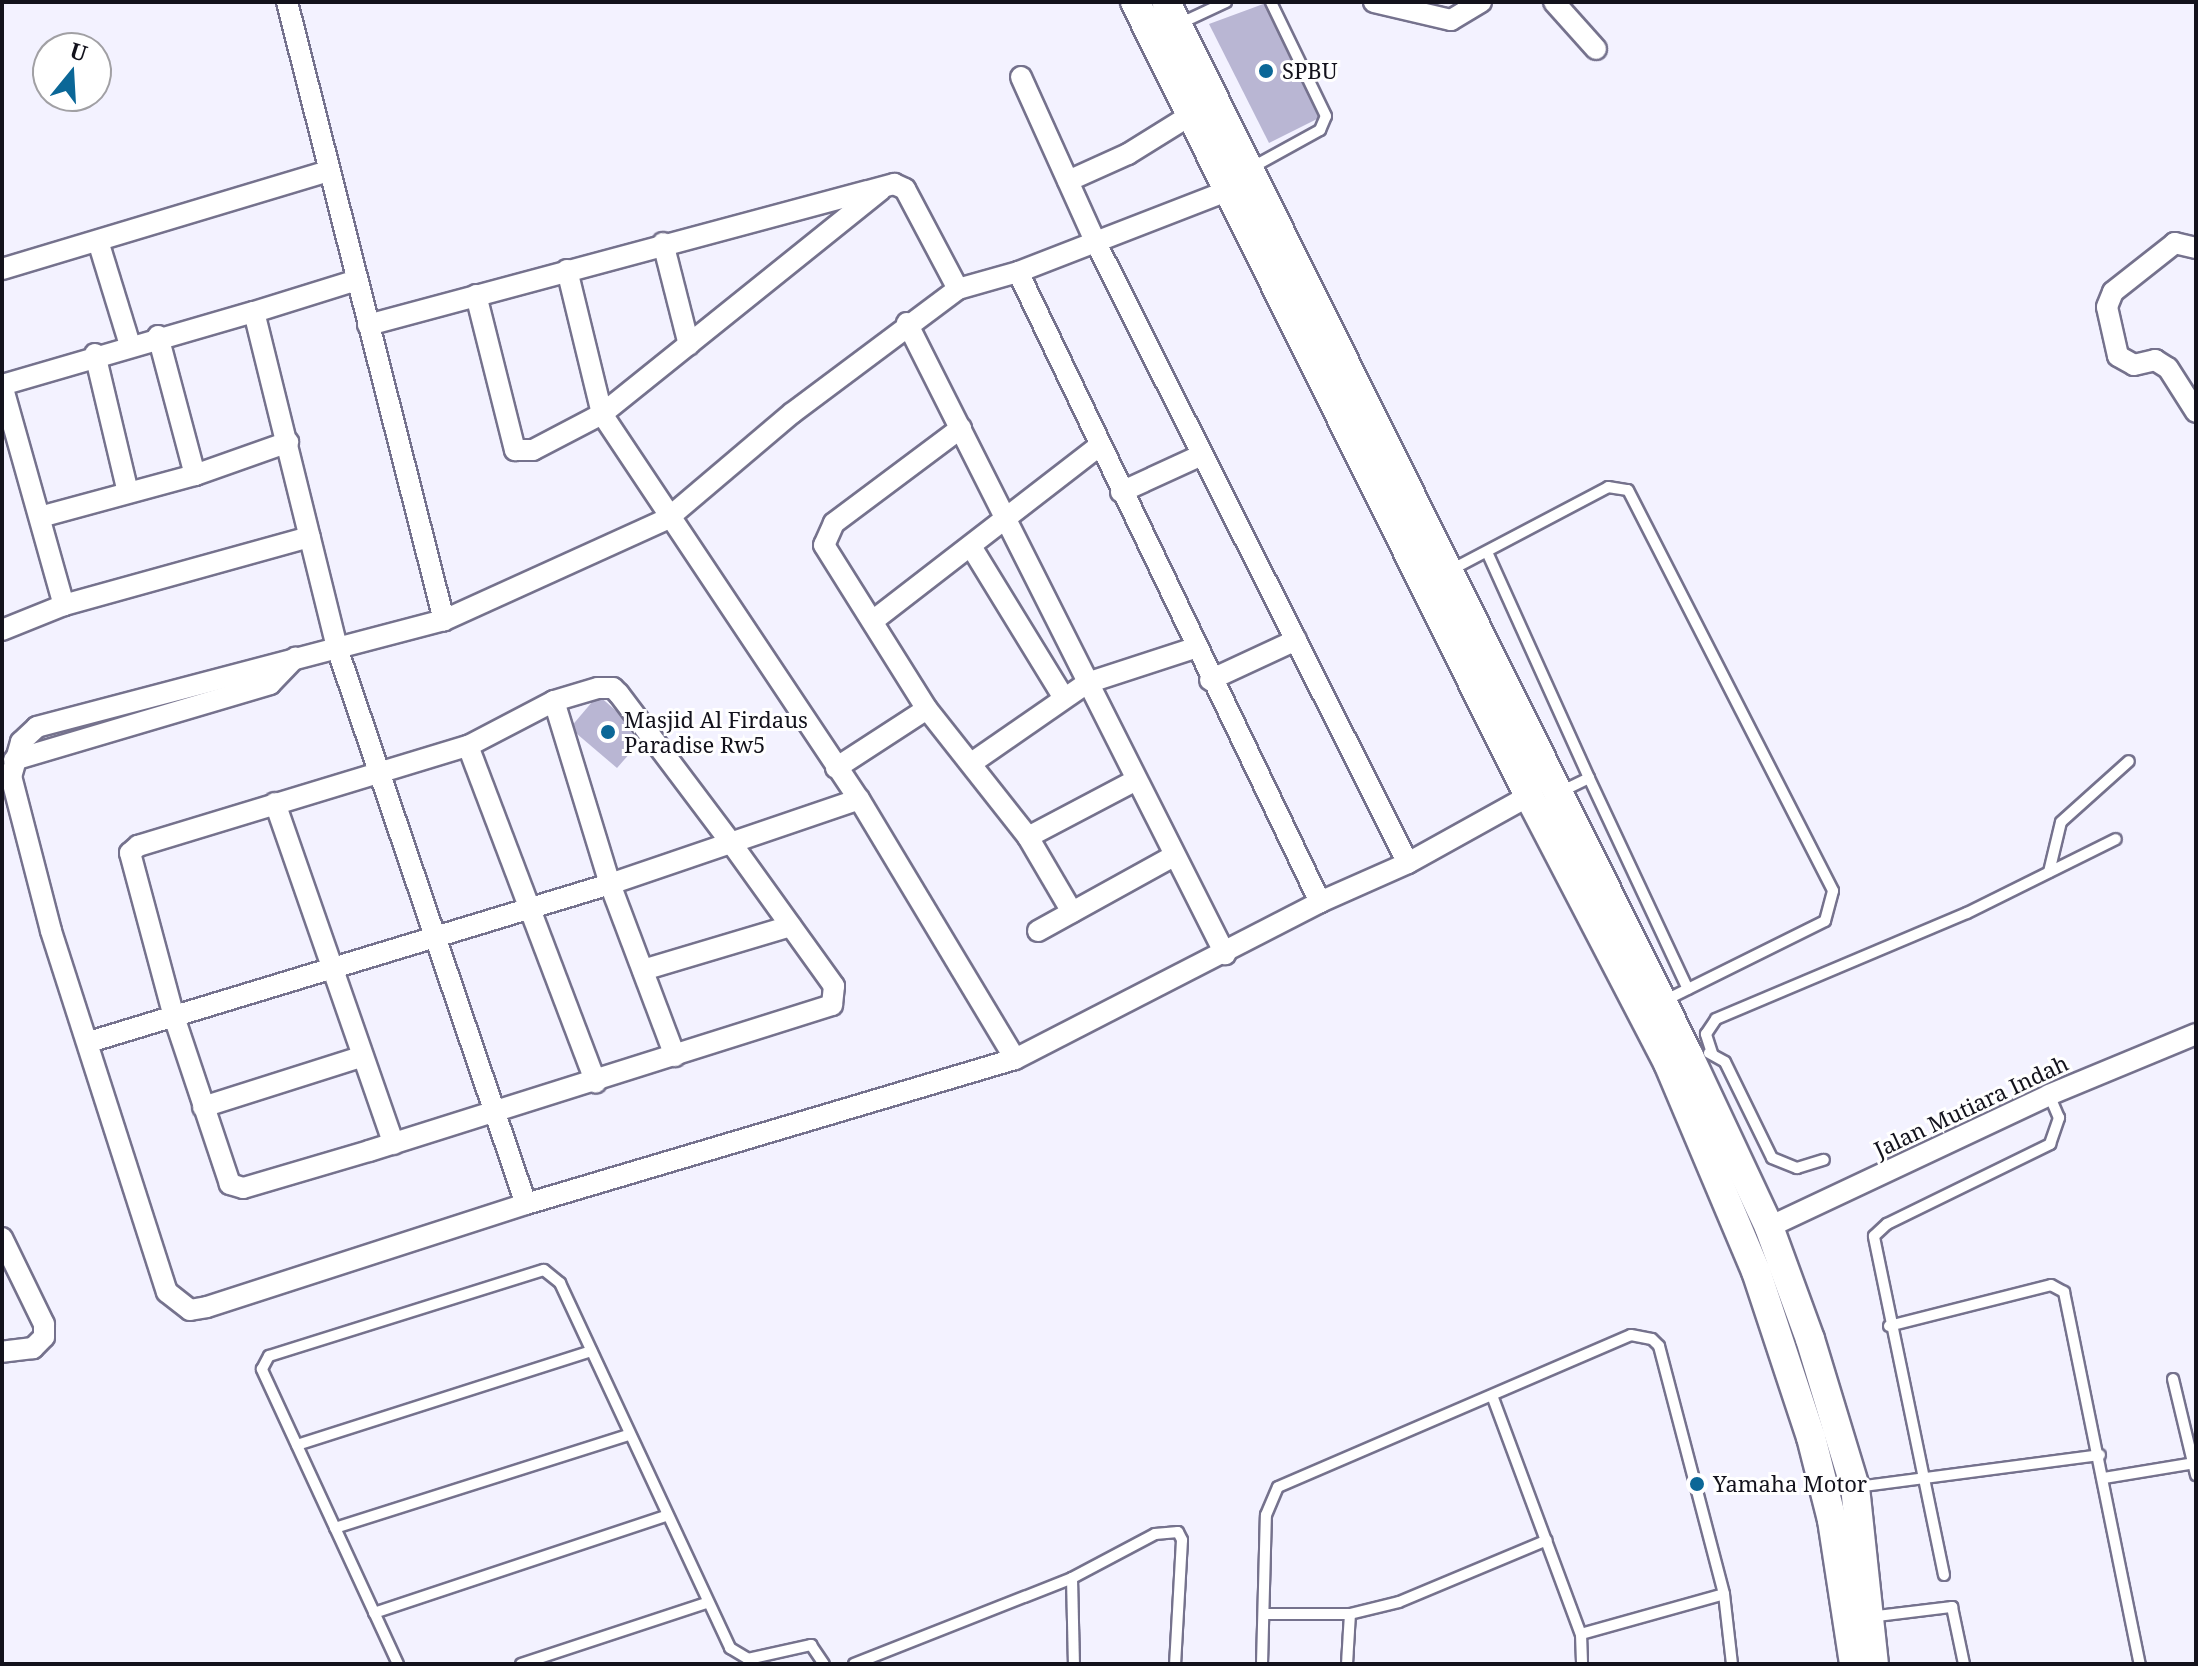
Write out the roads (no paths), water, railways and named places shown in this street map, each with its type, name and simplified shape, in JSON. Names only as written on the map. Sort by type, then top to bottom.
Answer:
[{"type":"main road","points":[[1135,2],[1529,796],[1690,1057],[1756,1271],[1824,1433],[1855,1487],[1874,1664]]},
{"type":"main road","points":[[1172,13],[1690,1057],[1769,1227],[1824,1433],[1832,1520],[1854,1664]]},
{"type":"street","points":[[287,2],[444,620]]},
{"type":"street","points":[[1374,2],[1451,20],[1481,2]]},
{"type":"street","points":[[1554,2],[1596,49]]},
{"type":"street","points":[[1021,77],[1095,241],[1408,863]]},
{"type":"street","points":[[1068,181],[1128,154],[1189,116]]},
{"type":"street","points":[[2,269],[328,171]]},
{"type":"street","points":[[368,325],[887,185],[905,189],[958,289]]},
{"type":"street","points":[[476,295],[515,450],[533,450],[602,414],[887,185]]},
{"type":"street","points":[[1227,191],[1018,272],[958,289],[907,323],[667,519],[444,620],[37,727],[14,760],[11,776],[51,931],[167,1292],[190,1310],[526,1204],[1015,1059],[1225,954],[1320,902],[1408,863],[1529,796]]},
{"type":"street","points":[[98,241],[130,345]]},
{"type":"street","points":[[663,243],[689,345]]},
{"type":"street","points":[[2196,248],[2175,243],[2113,292],[2107,307],[2118,356],[2134,365],[2155,360],[2168,368],[2196,412]]},
{"type":"street","points":[[567,270],[602,414],[667,519],[859,799],[1015,1059]]},
{"type":"street","points":[[1018,272],[1194,648],[1320,902]]},
{"type":"street","points":[[64,605],[2,385],[95,354],[254,312],[357,280]]},
{"type":"street","points":[[254,312],[337,648],[377,774],[526,1204]]},
{"type":"street","points":[[907,323],[1225,954]]},
{"type":"street","points":[[158,336],[195,475]]},
{"type":"street","points":[[95,354],[128,492]]},
{"type":"street","points":[[961,428],[826,534],[826,553],[874,620],[927,709],[973,762],[1028,837],[1072,912]]},
{"type":"street","points":[[40,517],[195,475],[288,442]]},
{"type":"street","points":[[874,620],[972,548],[1098,447]]},
{"type":"street","points":[[1121,492],[1202,455]]},
{"type":"street","points":[[2,630],[64,605],[310,537]]},
{"type":"street","points":[[972,548],[1064,698]]},
{"type":"street","points":[[1210,680],[1296,640]]},
{"type":"street","points":[[973,762],[1087,683],[1194,648]]},
{"type":"street","points":[[613,688],[732,844],[834,986],[832,1005],[596,1083],[236,1188],[226,1178],[174,1017],[130,853],[138,846],[377,774],[468,746],[554,701],[613,688]]},
{"type":"street","points":[[554,701],[610,884],[675,1056]]},
{"type":"street","points":[[836,768],[927,709]]},
{"type":"street","points":[[468,746],[596,1083]]},
{"type":"street","points":[[1028,837],[1136,780]]},
{"type":"street","points":[[89,1042],[610,884],[859,799]]},
{"type":"street","points":[[275,803],[329,969],[394,1144]]},
{"type":"street","points":[[1038,931],[1174,856]]},
{"type":"street","points":[[643,970],[791,926]]},
{"type":"street","name":"Jalan Mutiara Indah","points":[[1769,1227],[2049,1095],[2196,1034]]},
{"type":"street","points":[[203,1107],[361,1057]]},
{"type":"street","points":[[2,1238],[44,1324],[44,1337],[33,1348],[2,1352]]},
{"type":"lane","points":[[1172,13],[1226,2]]},
{"type":"lane","points":[[1250,169],[1320,130],[1326,116],[1271,2]]},
{"type":"lane","points":[[1449,571],[1608,487],[1628,490],[1833,891],[1825,921],[1662,1002]]},
{"type":"lane","points":[[1487,552],[1688,989]]},
{"type":"lane","points":[[2049,872],[2061,822],[2129,761]]},
{"type":"lane","points":[[1558,792],[1589,778]]},
{"type":"lane","points":[[1824,1160],[1797,1168],[1772,1158],[1725,1062],[1690,1057],[1707,1028],[1716,1019],[1967,913],[2116,839]]},
{"type":"lane","points":[[1944,1575],[1873,1249],[1876,1233],[2050,1144],[2059,1118],[2049,1095]]},
{"type":"lane","points":[[398,1664],[262,1369],[269,1356],[544,1270],[560,1283],[720,1633],[740,1655],[748,1659],[811,1645],[824,1664]]},
{"type":"lane","points":[[1889,1326],[2051,1285],[2061,1288],[2100,1455],[2140,1664]]},
{"type":"lane","points":[[1262,1664],[1266,1515],[1278,1487],[1493,1398],[1618,1338],[1652,1339],[1659,1346],[1724,1594],[1732,1664]]},
{"type":"lane","points":[[297,1445],[591,1351]]},
{"type":"lane","points":[[2104,1478],[2195,1469],[2173,1379]]},
{"type":"lane","points":[[1493,1398],[1581,1634],[1582,1664]]},
{"type":"lane","points":[[335,1528],[629,1435]]},
{"type":"lane","points":[[1855,1487],[2100,1455]]},
{"type":"lane","points":[[374,1613],[666,1516]]},
{"type":"lane","points":[[854,1664],[1072,1578],[1155,1534],[1178,1532],[1182,1540],[1175,1664]]},
{"type":"lane","points":[[1265,1614],[1350,1614],[1399,1602],[1547,1540]]},
{"type":"lane","points":[[1072,1578],[1074,1664]]},
{"type":"lane","points":[[1581,1634],[1724,1594]]},
{"type":"lane","points":[[521,1664],[706,1603]]},
{"type":"lane","points":[[1867,1618],[1952,1607],[1964,1664]]},
{"type":"lane","points":[[1347,1664],[1350,1614]]},
{"type":"place","name":"SPBU","points":[[1266,71]]},
{"type":"place","name":"Masjid Al Firdaus Paradise Rw5","points":[[608,732]]},
{"type":"place","name":"Yamaha Motor","points":[[1697,1484]]}]
